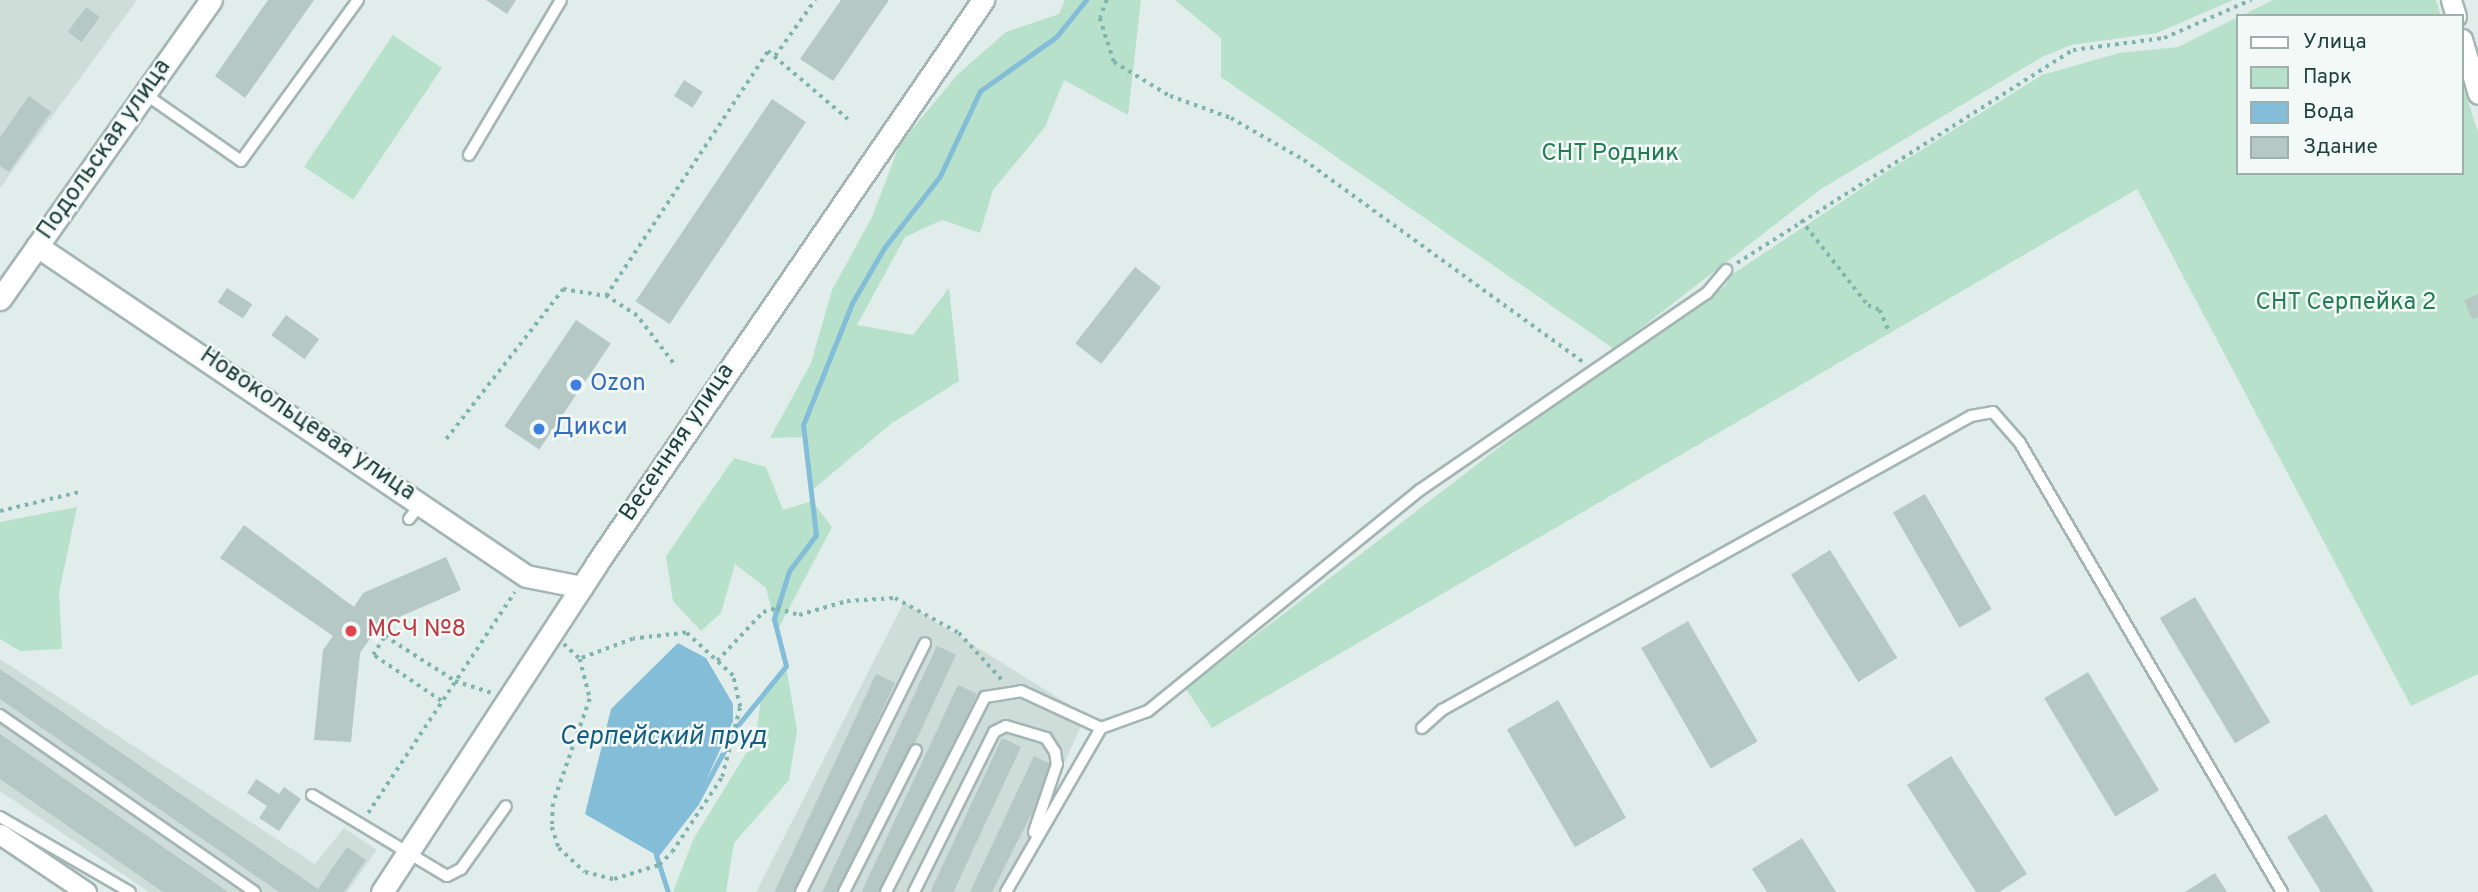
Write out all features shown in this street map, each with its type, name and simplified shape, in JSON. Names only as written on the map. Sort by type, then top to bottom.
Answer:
[{"type":"street","name":"Подольская улица","points":[[0,299],[211,0]]},
{"type":"street","name":"Весенняя улица","points":[[382,892],[513,701],[582,587],[983,0]]},
{"type":"street","points":[[2464,46],[2478,94]]},
{"type":"street","name":"Новокольцевая улица","points":[[37,246],[422,502],[526,576],[582,587]]},
{"type":"street","points":[[0,834],[86,892]]},
{"type":"lane","points":[[145,94],[241,161],[358,0]]},
{"type":"lane","points":[[468,155],[561,0]]},
{"type":"lane","points":[[1006,892],[1032,838],[1101,727],[1148,711],[1420,490],[1707,293],[1727,270]]},
{"type":"lane","points":[[1422,728],[1442,710],[1971,415],[1993,412],[2014,432],[2282,892]]},
{"type":"lane","points":[[409,519],[422,502]]},
{"type":"lane","points":[[801,892],[925,643]]},
{"type":"lane","points":[[886,892],[985,697],[1016,691],[1101,727]]},
{"type":"lane","points":[[0,715],[254,892]]},
{"type":"lane","points":[[914,892],[994,732],[1006,726],[1046,738],[1055,752],[1057,764],[1040,801],[1032,838]]},
{"type":"lane","points":[[844,892],[916,750]]},
{"type":"lane","points":[[312,795],[452,874],[506,806]]},
{"type":"lane","points":[[0,817],[130,892]]},
{"type":"path","points":[[775,56],[814,0]]},
{"type":"path","points":[[1107,0],[1100,18],[1114,62],[1170,96],[1231,118],[1418,237],[1593,370]]},
{"type":"path","points":[[1727,270],[1801,220],[2073,50],[2164,38],[2249,1]]},
{"type":"path","points":[[606,296],[768,51],[848,119]]},
{"type":"path","points":[[1801,220],[1860,288],[1868,305],[1880,310],[1890,332]]},
{"type":"path","points":[[446,439],[563,289],[606,296],[637,316],[673,363]]},
{"type":"path","points":[[0,511],[79,492]]},
{"type":"path","points":[[362,822],[526,576]]},
{"type":"path","points":[[717,661],[763,612],[777,608],[799,614],[847,601],[895,598],[959,633],[1016,691]]},
{"type":"path","points":[[555,635],[580,659],[590,699],[553,804],[552,827],[559,848],[585,872],[614,879],[659,865],[722,777],[740,707],[733,676],[686,633],[633,639],[580,659]]},
{"type":"path","points":[[441,701],[373,655],[385,636],[455,681],[513,701]]},
{"type":"shaded area","points":[[0,0],[137,0],[0,188]]},
{"type":"shaded area","points":[[904,602],[1086,715],[1006,892],[756,892]]},
{"type":"shaded area","points":[[0,659],[315,864],[344,828],[377,850],[347,892],[149,892],[0,791]]},
{"type":"green space","points":[[1065,0],[1141,0],[1128,115],[1064,80],[1045,127],[993,190],[980,233],[942,220],[905,237],[857,325],[913,335],[949,288],[959,381],[892,423],[811,491],[804,437],[770,438],[811,363],[832,290],[872,217],[900,144],[957,75],[1006,32],[1059,14]]},
{"type":"green space","name":"СНТ Родник","points":[[1175,0],[2233,0],[2157,33],[2071,45],[2042,57],[1821,189],[1614,349],[1221,77],[1221,38]]},
{"type":"green space","points":[[2273,0],[2436,0],[2440,14],[2245,14]]},
{"type":"green space","name":"СНТ Серпейка 2","points":[[2236,18],[2236,175],[2464,175],[2464,89],[2478,132],[2478,674],[2411,706],[2137,189],[1212,728],[1186,689],[1541,415],[1725,286],[1731,275],[1894,167],[2042,75],[2119,53],[2178,47]]},
{"type":"green space","points":[[393,35],[442,68],[353,200],[304,167]]},
{"type":"green space","points":[[734,458],[766,467],[783,510],[812,501],[832,527],[777,631],[766,588],[735,564],[721,613],[701,631],[673,601],[666,556]]},
{"type":"green space","points":[[77,507],[59,593],[62,649],[20,651],[0,639],[0,522]]},
{"type":"green space","points":[[786,666],[797,730],[789,780],[734,843],[726,892],[673,892],[693,840],[756,737],[761,697]]},
{"type":"water","name":"Серпейский пруд","points":[[678,643],[706,658],[733,704],[733,721],[696,803],[656,855],[585,814],[611,709]]},
{"type":"building","points":[[268,0],[314,0],[245,98],[215,76]]},
{"type":"building","points":[[486,0],[516,0],[507,14]]},
{"type":"building","points":[[841,0],[889,0],[833,81],[800,59]]},
{"type":"building","points":[[86,7],[100,17],[82,42],[68,32]]},
{"type":"building","points":[[684,80],[703,92],[693,108],[674,96]]},
{"type":"building","points":[[29,96],[51,112],[9,172],[0,166],[0,137]]},
{"type":"building","points":[[772,99],[806,122],[670,324],[636,301]]},
{"type":"building","points":[[1135,267],[1161,287],[1101,364],[1075,343]]},
{"type":"building","points":[[227,288],[252,304],[243,319],[218,302]]},
{"type":"building","points":[[2478,294],[2478,317],[2472,319],[2464,300]]},
{"type":"building","points":[[286,315],[319,339],[304,359],[271,335]]},
{"type":"building","points":[[576,320],[611,343],[539,450],[504,426]]},
{"type":"building","points":[[1925,494],[1992,609],[1959,628],[1893,512]]},
{"type":"building","name":"МСЧ №8","points":[[244,525],[354,607],[363,593],[446,557],[461,590],[379,626],[360,653],[351,742],[314,740],[323,650],[333,636],[220,558]]},
{"type":"building","points":[[1830,550],[1897,658],[1858,682],[1791,574]]},
{"type":"building","points":[[2195,597],[2270,722],[2235,743],[2160,618]]},
{"type":"building","points":[[1688,621],[1758,741],[1711,768],[1641,648]]},
{"type":"building","points":[[937,646],[956,655],[845,892],[822,892]]},
{"type":"building","points":[[0,669],[318,889],[347,847],[366,860],[344,892],[279,892],[0,699]]},
{"type":"building","points":[[2088,672],[2159,790],[2115,817],[2044,698]]},
{"type":"building","points":[[876,674],[895,683],[798,892],[774,892]]},
{"type":"building","points":[[958,685],[977,694],[885,892],[861,892]]},
{"type":"building","points":[[1558,700],[1626,818],[1575,847],[1507,730]]},
{"type":"building","points":[[0,734],[228,892],[163,892],[0,779]]},
{"type":"building","points":[[1002,738],[1021,747],[953,892],[930,892]]},
{"type":"building","points":[[1034,756],[1052,765],[1034,809],[992,892],[970,892]]},
{"type":"building","points":[[1951,756],[2027,874],[1999,892],[1976,892],[1907,785]]},
{"type":"building","points":[[256,779],[279,794],[284,787],[301,799],[279,831],[259,818],[267,806],[247,793]]},
{"type":"building","points":[[2326,814],[2374,892],[2321,892],[2287,837]]},
{"type":"building","points":[[1802,838],[1836,892],[1767,892],[1752,869]]},
{"type":"building","points":[[2215,873],[2227,892],[2185,892]]},
{"type":"waterway","points":[[668,892],[656,855],[696,803],[738,725],[786,666],[774,619],[789,571],[816,535],[803,425],[852,303],[884,248],[940,176],[980,91],[1056,37],[1086,0]]},
{"type":"place","name":"Ozon","points":[[576,385]]},
{"type":"place","name":"Дикси","points":[[539,429]]},
{"type":"place","name":"МСЧ №8","points":[[351,631]]}]
